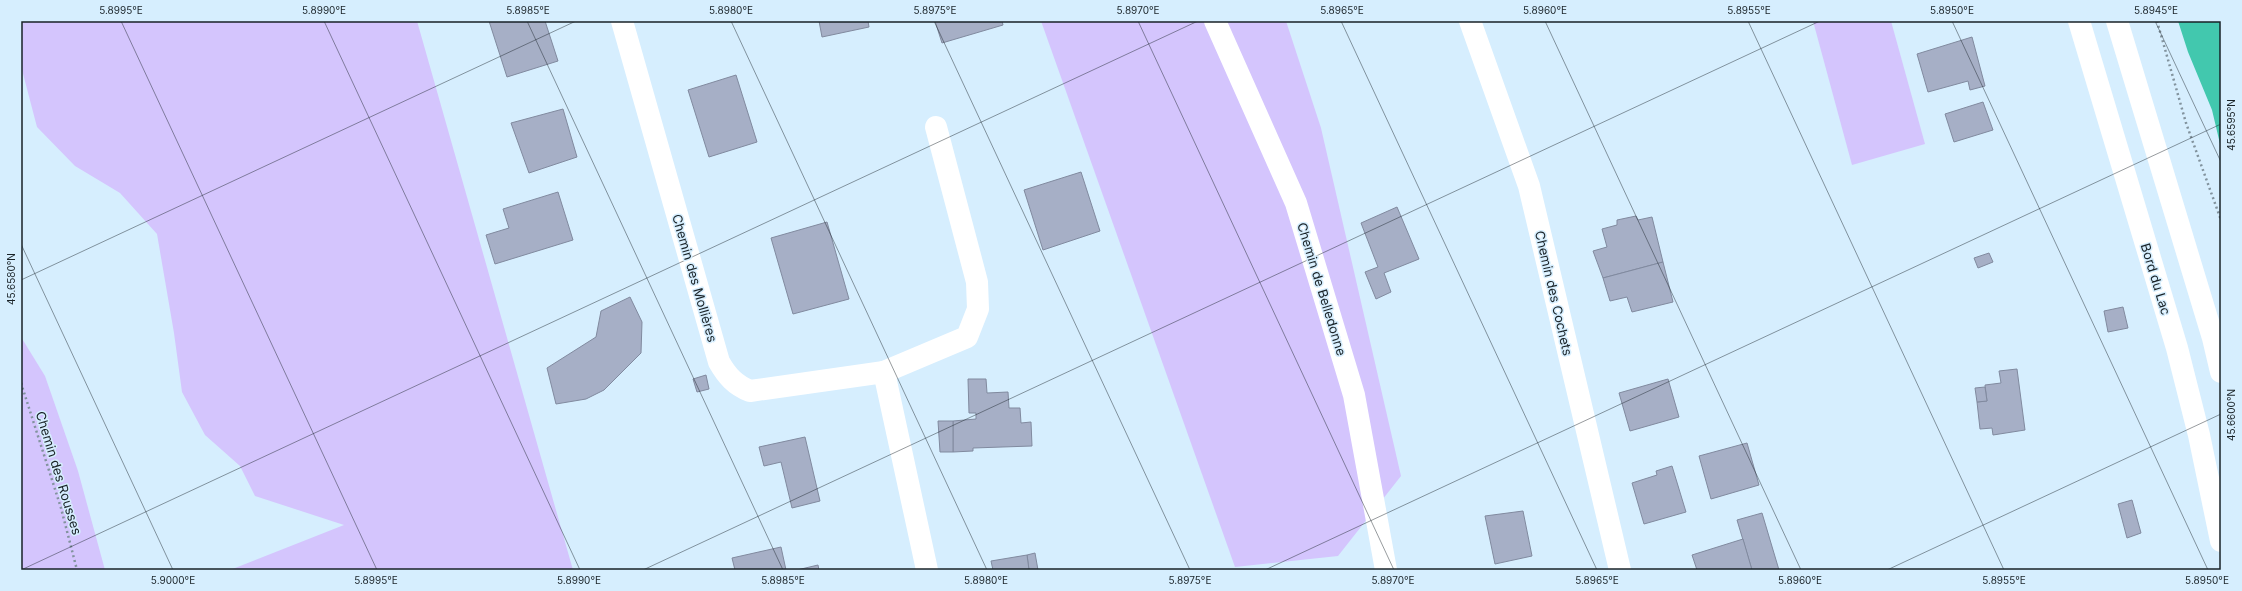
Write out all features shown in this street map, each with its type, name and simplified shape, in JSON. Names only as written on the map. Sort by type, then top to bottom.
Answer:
[{"type":"street","name":"Chemin des Mollières","points":[[622,21],[719,362],[724,372],[738,386],[750,390],[884,372],[968,337],[978,309],[977,282],[936,126]]},
{"type":"street","name":"Chemin de Belledonne","points":[[1215,21],[1296,202],[1354,394],[1386,570]]},
{"type":"street","name":"Chemin des Cochets","points":[[1470,21],[1529,186],[1620,570]]},
{"type":"street","name":"Bord du Lac","points":[[2079,21],[2176,348],[2198,435],[2221,541]]},
{"type":"street","points":[[2117,21],[2213,338],[2221,372]]},
{"type":"street","points":[[884,372],[926,570]]},
{"type":"path","points":[[2157,21],[2186,123],[2221,220]]},
{"type":"path","name":"Chemin des Rousses","points":[[21,383],[61,508],[77,570]]},
{"type":"shaded area","points":[[21,21],[417,21],[573,570],[230,570],[344,525],[255,496],[240,466],[205,435],[182,392],[174,333],[157,234],[120,193],[75,166],[37,127],[21,66]]},
{"type":"shaded area","points":[[1041,21],[1286,21],[1321,128],[1401,476],[1338,556],[1235,567]]},
{"type":"shaded area","points":[[1813,21],[1891,21],[1925,144],[1852,165]]},
{"type":"shaded area","points":[[2178,21],[2221,21],[2221,148],[2212,110],[2188,52]]},
{"type":"shaded area","points":[[21,337],[45,376],[78,471],[105,570],[21,570]]},
{"type":"building","points":[[489,21],[545,21],[558,61],[507,77]]},
{"type":"building","points":[[819,21],[868,21],[869,27],[822,37]]},
{"type":"building","points":[[935,21],[1002,21],[1003,25],[942,43]]},
{"type":"building","points":[[1972,37],[1985,86],[1970,90],[1968,81],[1928,92],[1917,54]]},
{"type":"building","points":[[736,75],[757,142],[709,157],[688,90]]},
{"type":"building","points":[[1983,102],[1993,130],[1954,142],[1945,114]]},
{"type":"building","points":[[563,109],[577,157],[529,173],[511,123]]},
{"type":"building","points":[[1081,172],[1100,231],[1043,250],[1024,190]]},
{"type":"building","points":[[558,192],[573,240],[495,264],[486,235],[509,228],[503,209]]},
{"type":"building","points":[[1397,207],[1419,259],[1384,273],[1391,292],[1376,299],[1365,272],[1378,267],[1361,223]]},
{"type":"building","points":[[1636,216],[1638,220],[1652,217],[1663,262],[1603,278],[1593,251],[1607,247],[1602,229],[1617,225],[1617,220]]},
{"type":"building","points":[[827,222],[849,299],[793,314],[771,238]]},
{"type":"building","points":[[1989,253],[1993,262],[1978,268],[1974,258]]},
{"type":"building","points":[[1663,262],[1673,302],[1632,312],[1627,297],[1610,301],[1603,278]]},
{"type":"building","points":[[630,297],[642,322],[641,353],[604,390],[586,399],[556,404],[547,368],[596,337],[601,311]]},
{"type":"building","points":[[2123,307],[2128,328],[2108,332],[2104,311]]},
{"type":"building","points":[[2017,369],[2025,430],[1993,435],[1992,428],[1980,429],[1977,402],[1987,401],[1985,385],[2001,383],[1999,371]]},
{"type":"building","points":[[706,375],[709,389],[697,392],[693,379]]},
{"type":"building","points":[[968,379],[986,379],[987,393],[1008,392],[1009,408],[1020,408],[1021,423],[1031,422],[1032,446],[973,448],[973,451],[953,452],[953,421],[976,419],[976,413],[969,413]]},
{"type":"building","points":[[1668,379],[1679,417],[1630,431],[1619,393]]},
{"type":"building","points":[[1985,387],[1987,401],[1977,402],[1975,388]]},
{"type":"building","points":[[938,421],[953,421],[953,452],[940,452]]},
{"type":"building","points":[[805,437],[820,501],[792,508],[781,462],[764,466],[759,447]]},
{"type":"building","points":[[1747,443],[1759,485],[1711,499],[1699,456]]},
{"type":"building","points":[[1672,466],[1686,512],[1644,524],[1632,483],[1657,475],[1656,471]]},
{"type":"building","points":[[2132,500],[2141,533],[2127,538],[2118,504]]},
{"type":"building","points":[[1523,511],[1532,556],[1495,564],[1485,516]]},
{"type":"building","points":[[1762,513],[1779,570],[1752,570],[1737,520]]},
{"type":"building","points":[[1743,539],[1752,570],[1697,570],[1692,555]]},
{"type":"building","points":[[781,547],[786,570],[735,570],[732,558]]},
{"type":"building","points":[[1035,553],[1038,570],[1029,570],[1027,555]]},
{"type":"building","points":[[1027,555],[1029,570],[993,570],[991,561]]},
{"type":"building","points":[[818,565],[819,570],[797,570]]}]
